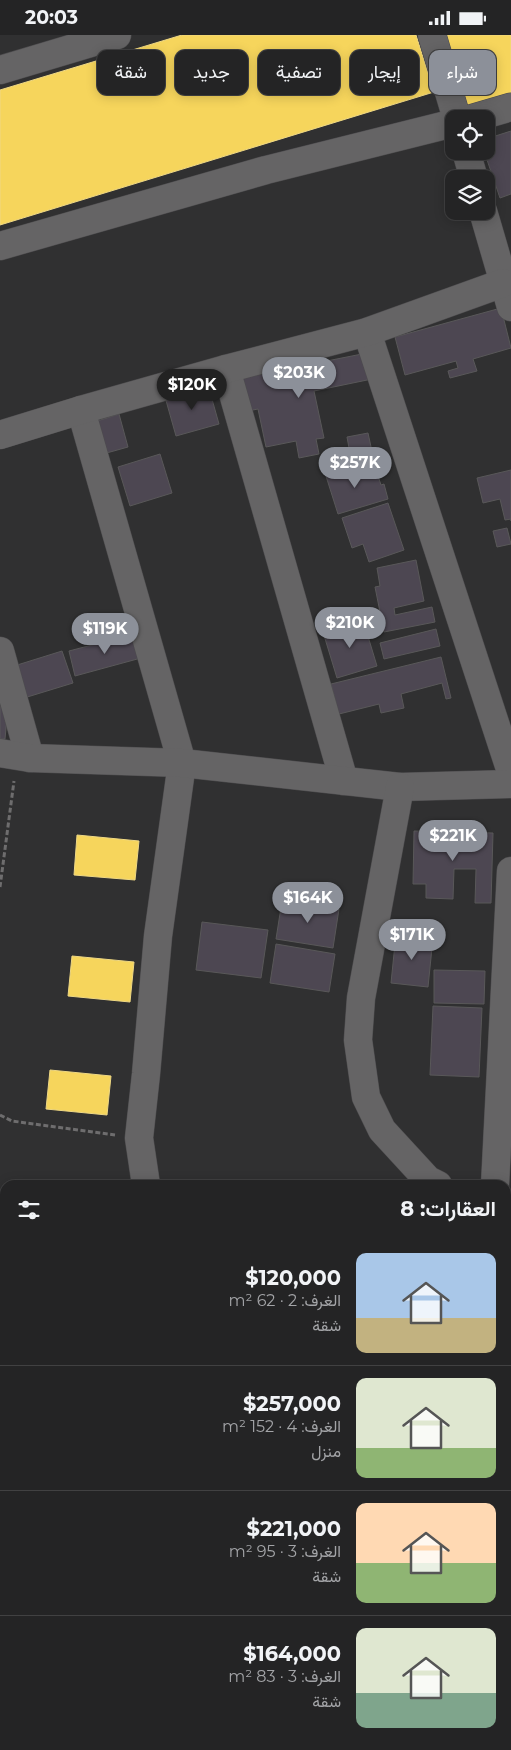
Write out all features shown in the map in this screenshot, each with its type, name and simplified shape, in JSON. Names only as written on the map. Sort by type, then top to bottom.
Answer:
[{"type":"street","points":[[0,70],[117,35]]},
{"type":"street","points":[[432,35],[454,110]]},
{"type":"street","points":[[495,112],[511,107]]},
{"type":"street","points":[[0,246],[266,170],[445,125]]},
{"type":"street","points":[[0,435],[226,369],[507,295],[486,220]]},
{"type":"street","points":[[367,332],[511,772]]},
{"type":"street","points":[[226,369],[344,781]]},
{"type":"street","points":[[81,410],[182,763],[158,936],[139,1138],[145,1180]]},
{"type":"street","points":[[0,651],[16,755],[182,763],[400,787],[511,784]]},
{"type":"street","points":[[400,787],[361,998],[358,1040],[366,1097],[382,1130],[428,1180]]},
{"type":"street","points":[[495,1180],[511,871]]},
{"type":"path","points":[[0,887],[16,755]]},
{"type":"path","points":[[0,1115],[12,1121],[139,1138]]},
{"type":"building: سكن","points":[[182,35],[416,35],[429,76],[429,94],[0,225],[0,90],[97,61],[97,95],[165,95],[165,50],[132,50]]},
{"type":"building: سكن","points":[[446,35],[511,35],[511,94],[468,107],[464,95],[496,95],[496,50],[451,50]]},
{"type":"building: سكن","points":[[77,835],[139,841],[135,880],[74,875]]},
{"type":"building: سكن","points":[[72,956],[134,962],[130,1002],[68,996]]},
{"type":"building: سكن","points":[[50,1070],[111,1076],[107,1115],[46,1109]]},
{"type":"building: أخرى","points":[[511,131],[511,194],[500,198],[495,183],[495,170],[490,170],[487,160],[495,160],[495,136]]},
{"type":"building: أخرى","points":[[501,308],[511,348],[473,359],[477,371],[450,378],[448,371],[458,368],[456,361],[405,375],[395,337]]},
{"type":"building: أخرى","points":[[367,353],[372,379],[314,391],[324,438],[316,439],[319,454],[299,458],[296,441],[266,447],[258,409],[248,411],[241,378]]},
{"type":"building: أخرى","points":[[208,385],[219,424],[176,436],[165,397]]},
{"type":"building: أخرى","points":[[119,414],[128,447],[103,454],[94,422]]},
{"type":"building: أخرى","points":[[368,433],[373,456],[351,459],[347,437]]},
{"type":"building: أخرى","points":[[160,454],[172,493],[130,506],[118,467]]},
{"type":"building: أخرى","points":[[349,466],[352,477],[376,470],[381,485],[384,484],[388,499],[338,514],[325,473]]},
{"type":"building: أخرى","points":[[511,470],[511,519],[505,520],[500,499],[483,503],[477,478]]},
{"type":"building: أخرى","points":[[388,503],[404,550],[369,562],[363,544],[352,548],[342,518]]},
{"type":"building: أخرى","points":[[507,528],[511,544],[497,547],[493,531]]},
{"type":"building: أخرى","points":[[416,560],[424,601],[394,608],[395,615],[432,607],[435,622],[384,632],[375,587],[380,586],[377,568]]},
{"type":"building: أخرى","points":[[363,620],[377,666],[337,678],[323,632]]},
{"type":"building: أخرى","points":[[436,629],[440,646],[384,659],[380,643]]},
{"type":"building: أخرى","points":[[134,634],[141,658],[75,676],[69,651]]},
{"type":"building: أخرى","points":[[62,651],[73,683],[24,698],[14,666]]},
{"type":"building: أخرى","points":[[441,657],[451,698],[446,699],[442,683],[401,694],[404,708],[381,713],[379,704],[339,714],[331,684]]},
{"type":"building: أخرى","points":[[0,706],[8,707],[5,739],[0,739]]},
{"type":"building: أخرى","points":[[414,831],[493,833],[491,903],[475,903],[476,869],[454,869],[453,899],[426,898],[426,884],[413,884]]},
{"type":"building: أخرى","points":[[282,901],[339,909],[333,948],[276,939]]},
{"type":"building: أخرى","points":[[202,922],[268,930],[261,978],[196,970]]},
{"type":"building: أخرى","points":[[396,934],[433,938],[428,987],[391,983]]},
{"type":"building: أخرى","points":[[276,944],[335,954],[329,992],[270,983]]},
{"type":"building: أخرى","points":[[434,970],[485,971],[484,1004],[434,1003]]},
{"type":"building: أخرى","points":[[433,1006],[482,1008],[479,1077],[430,1075]]}]
